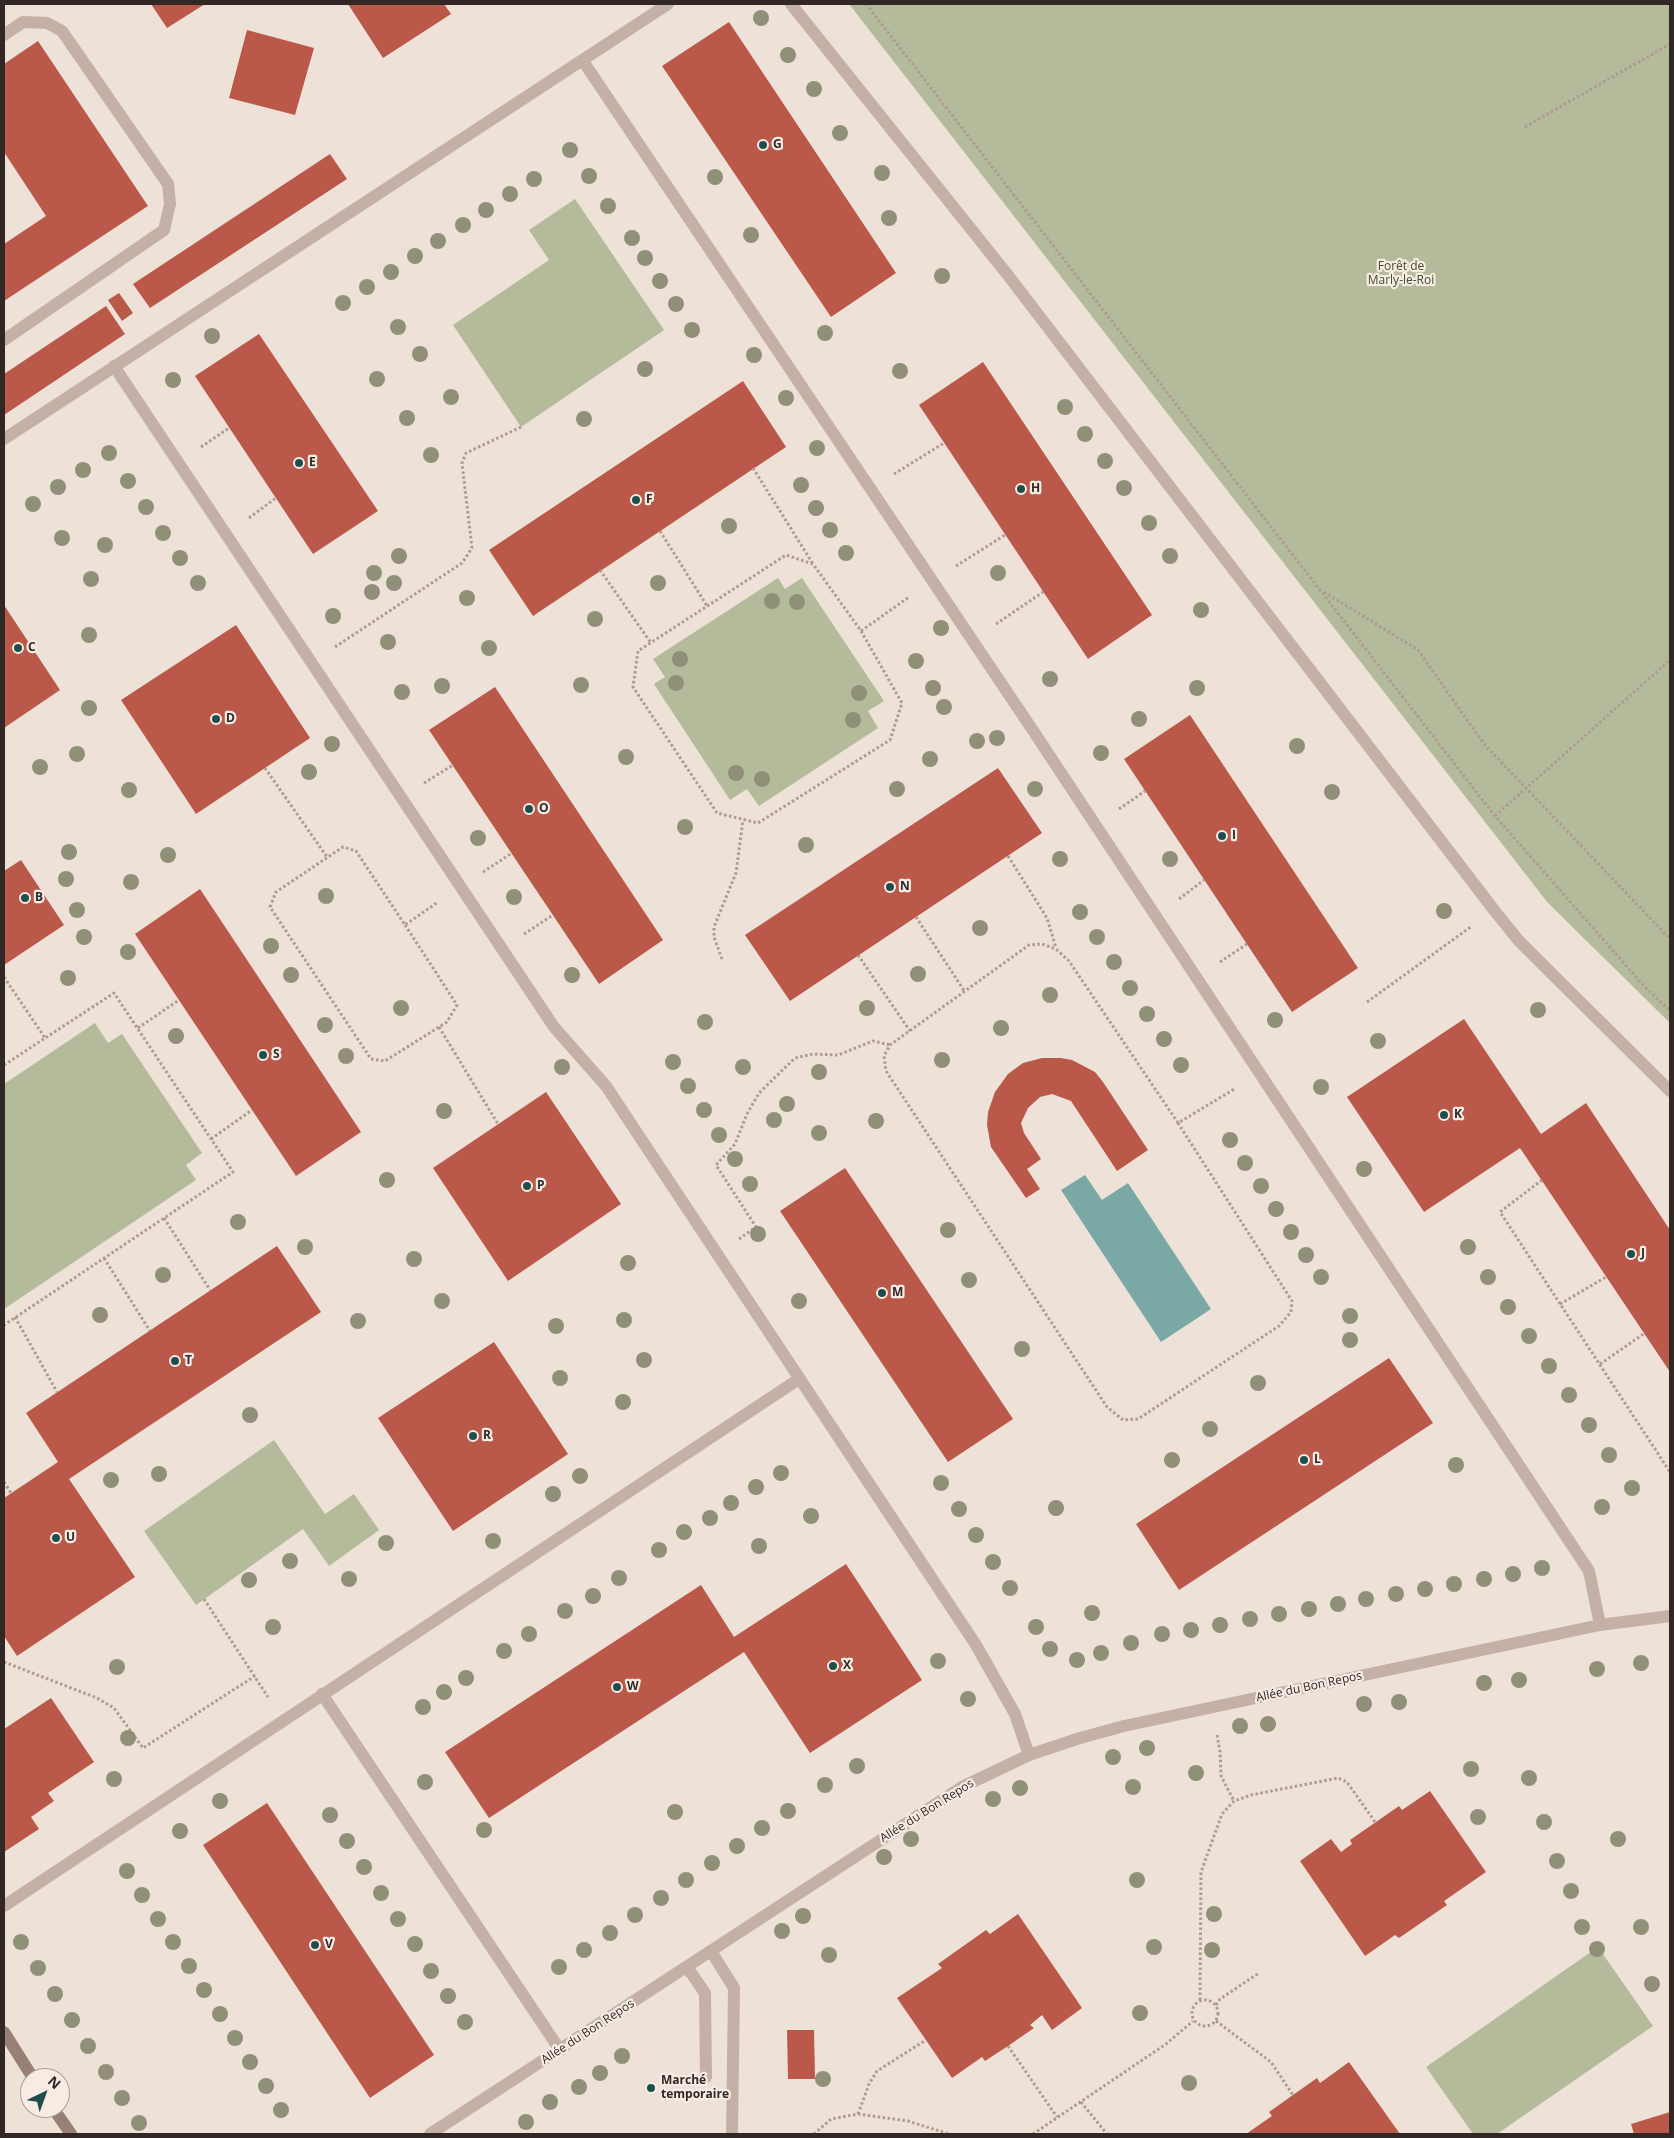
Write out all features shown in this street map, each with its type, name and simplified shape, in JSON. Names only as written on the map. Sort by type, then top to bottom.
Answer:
[{"type":"street","points":[[4,438],[668,4]]},
{"type":"street","points":[[791,4],[1007,274],[1519,941],[1670,1091]]},
{"type":"street","points":[[4,35],[23,22],[47,23],[62,31],[168,184],[170,204],[164,230],[4,340]]},
{"type":"street","points":[[583,61],[973,640],[1589,1571],[1600,1625]]},
{"type":"street","points":[[114,366],[554,1027],[606,1086],[976,1645],[1015,1714],[1029,1755]]},
{"type":"street","points":[[4,1906],[799,1379]]},
{"type":"street","name":"Allée du Bon Repos","points":[[430,2134],[962,1787],[1029,1755],[1124,1726],[1600,1625],[1670,1616]]},
{"type":"street","points":[[322,1694],[560,2050]]},
{"type":"street","points":[[711,1951],[734,1988],[732,2134]]},
{"type":"street","points":[[687,1967],[705,1993],[706,2077]]},
{"type":"street","points":[[4,2032],[27,2068]]},
{"type":"street","points":[[60,2118],[71,2134]]},
{"type":"path","points":[[866,4],[1496,816],[1643,985],[1670,1011]]},
{"type":"path","points":[[1525,127],[1670,44]]},
{"type":"path","points":[[312,663],[462,563],[472,548],[462,463],[466,453],[521,427]]},
{"type":"path","points":[[178,462],[230,428]]},
{"type":"path","points":[[871,489],[944,443]]},
{"type":"path","points":[[753,468],[813,564],[861,631],[902,703],[890,740],[758,823],[717,813],[633,687],[638,651],[786,554],[813,564]]},
{"type":"path","points":[[226,535],[276,498]]},
{"type":"path","points":[[660,531],[707,606]]},
{"type":"path","points":[[861,631],[932,580],[1005,535]]},
{"type":"path","points":[[600,570],[651,643]]},
{"type":"path","points":[[1321,591],[1418,650],[1484,744],[1670,939]]},
{"type":"path","points":[[973,640],[1043,592]]},
{"type":"path","points":[[1496,816],[1670,660]]},
{"type":"path","points":[[265,768],[327,857]]},
{"type":"path","points":[[722,959],[714,938],[714,927],[736,873],[743,820]]},
{"type":"path","points":[[343,847],[356,851],[405,925],[457,1005],[447,1022],[385,1061],[372,1059],[270,907],[276,892],[343,847]]},
{"type":"path","points":[[1008,856],[1047,918],[1056,949]]},
{"type":"path","points":[[405,925],[460,886]]},
{"type":"path","points":[[1367,1002],[1494,910]]},
{"type":"path","points":[[916,917],[965,992]]},
{"type":"path","points":[[1042,944],[1056,949],[1069,960],[1178,1123],[1292,1300],[1291,1312],[1279,1326],[1138,1419],[1123,1420],[1107,1407],[886,1071],[884,1056],[890,1046],[965,992],[1029,946],[1042,944]]},
{"type":"path","points":[[858,955],[910,1031]]},
{"type":"path","points":[[4,977],[45,1038]]},
{"type":"path","points":[[4,1065],[114,993],[233,1172],[4,1325]]},
{"type":"path","points":[[138,1028],[179,1000]]},
{"type":"path","points":[[439,1027],[498,1124]]},
{"type":"path","points":[[718,1254],[756,1228],[716,1164],[735,1144],[747,1114],[759,1093],[795,1058],[813,1054],[838,1055],[873,1041],[890,1046]]},
{"type":"path","points":[[1178,1123],[1260,1073]]},
{"type":"path","points":[[211,1139],[252,1110]]},
{"type":"path","points":[[1542,1180],[1500,1212],[1670,1472]]},
{"type":"path","points":[[164,1218],[210,1290]]},
{"type":"path","points":[[104,1258],[150,1331]]},
{"type":"path","points":[[1560,1304],[1606,1277]]},
{"type":"path","points":[[16,1317],[57,1392]]},
{"type":"path","points":[[1600,1364],[1645,1334]]},
{"type":"path","points":[[4,1482],[11,1493]]},
{"type":"path","points":[[204,1599],[283,1720]]},
{"type":"path","points":[[4,1662],[97,1698],[114,1708],[143,1748],[255,1676]]},
{"type":"path","points":[[1220,1752],[1221,1776],[1234,1801]]},
{"type":"path","points":[[1200,2000],[1201,1872],[1222,1814],[1234,1801],[1251,1795],[1338,1778],[1347,1782],[1375,1822]]},
{"type":"path","points":[[1216,2005],[1220,1999],[1259,1973]]},
{"type":"path","points":[[1200,2000],[1209,2000],[1216,2005],[1219,2013],[1216,2021],[1209,2026],[1200,2026],[1193,2022],[1191,2014],[1194,2005],[1200,2000]]},
{"type":"path","points":[[1216,2021],[1271,2062],[1293,2095]]},
{"type":"path","points":[[1033,2134],[1166,2044],[1193,2022]]},
{"type":"path","points":[[858,2114],[869,2084],[877,2071],[926,2040]]},
{"type":"path","points":[[1008,2046],[1057,2116]]},
{"type":"path","points":[[1082,2102],[1107,2134]]},
{"type":"path","points":[[814,2134],[831,2119],[858,2114],[908,2121],[949,2134]]},
{"type":"green space","name":"Forêt de Marly-le-Roi","points":[[849,4],[1670,4],[1670,1023],[1548,903]]},
{"type":"green space","points":[[575,199],[664,330],[521,427],[453,325],[549,260],[529,230]]},
{"type":"green space","points":[[778,578],[785,589],[802,578],[884,701],[868,711],[878,728],[759,806],[747,789],[730,800],[654,684],[665,677],[653,659]]},
{"type":"green space","points":[[95,1023],[108,1043],[122,1034],[202,1153],[186,1165],[196,1180],[4,1309],[4,1084]]},
{"type":"green space","points":[[274,1440],[325,1514],[354,1494],[379,1530],[329,1566],[303,1529],[196,1605],[144,1531]]},
{"type":"green space","points":[[1598,1947],[1653,2026],[1497,2134],[1473,2134],[1426,2067]]},
{"type":"water","points":[[1085,1175],[1102,1200],[1128,1183],[1211,1309],[1161,1342],[1061,1190]]},
{"type":"building","points":[[151,4],[205,4],[167,28]]},
{"type":"building","points":[[348,4],[444,4],[451,14],[383,58]]},
{"type":"building","name":"G","points":[[729,22],[896,273],[831,317],[662,66]]},
{"type":"building","points":[[247,30],[314,48],[295,115],[229,98]]},
{"type":"building","points":[[38,41],[148,206],[4,301],[4,244],[46,216],[4,152],[4,64]]},
{"type":"building","points":[[330,154],[347,179],[150,308],[133,284]]},
{"type":"building","points":[[119,293],[133,313],[122,321],[108,300]]},
{"type":"building","points":[[106,306],[125,334],[4,415],[4,374]]},
{"type":"building","name":"E","points":[[259,334],[378,511],[313,554],[195,376]]},
{"type":"building","name":"H","points":[[983,362],[1152,615],[1088,659],[919,405]]},
{"type":"building","name":"F","points":[[743,381],[786,447],[533,616],[489,550]]},
{"type":"building","name":"C","points":[[4,605],[60,690],[4,728]]},
{"type":"building","name":"D","points":[[236,625],[310,738],[196,814],[121,700]]},
{"type":"building","name":"O","points":[[495,687],[663,940],[599,984],[429,730]]},
{"type":"building","name":"I","points":[[1190,715],[1358,968],[1292,1012],[1124,759]]},
{"type":"building","name":"N","points":[[998,768],[1042,833],[790,1001],[745,935]]},
{"type":"building","name":"B","points":[[21,860],[64,925],[4,965],[4,871]]},
{"type":"building","name":"S","points":[[200,889],[361,1132],[296,1176],[135,934]]},
{"type":"building","points":[[1464,1019],[1541,1134],[1586,1103],[1670,1230],[1670,1372],[1520,1148],[1424,1212],[1347,1097]]},
{"type":"building","points":[[1042,1058],[1072,1060],[1095,1072],[1148,1150],[1117,1171],[1071,1101],[1052,1094],[1040,1097],[1028,1108],[1021,1123],[1024,1133],[1041,1159],[1027,1169],[1040,1189],[1026,1198],[991,1147],[987,1125],[988,1112],[995,1092],[1008,1074],[1023,1063]]},
{"type":"building","name":"P","points":[[546,1092],[621,1204],[508,1281],[433,1168]]},
{"type":"building","name":"M","points":[[845,1168],[1013,1419],[948,1462],[780,1211]]},
{"type":"building","name":"T","points":[[277,1246],[321,1312],[69,1479],[135,1577],[17,1656],[4,1636],[4,1498],[58,1462],[26,1413]]},
{"type":"building","name":"R","points":[[494,1342],[568,1454],[453,1531],[378,1418]]},
{"type":"building","name":"L","points":[[1389,1358],[1433,1423],[1179,1590],[1136,1524]]},
{"type":"building","points":[[846,1564],[922,1680],[810,1753],[744,1652],[489,1818],[445,1752],[701,1585],[734,1637]]},
{"type":"building","points":[[51,1698],[94,1762],[48,1793],[54,1801],[31,1817],[39,1829],[4,1852],[4,1729]]},
{"type":"building","points":[[1430,1791],[1486,1872],[1444,1901],[1447,1905],[1399,1938],[1395,1935],[1365,1956],[1300,1861],[1331,1839],[1341,1852],[1352,1844],[1350,1840],[1399,1806],[1402,1810]]},
{"type":"building","name":"V","points":[[267,1803],[434,2055],[370,2098],[203,1845]]},
{"type":"building","points":[[1018,1914],[1082,2008],[1052,2030],[1042,2015],[1030,2025],[1034,2028],[985,2061],[982,2057],[952,2078],[897,1998],[942,1968],[938,1964],[986,1930],[990,1934]]},
{"type":"building","points":[[787,2030],[814,2030],[815,2079],[788,2079]]},
{"type":"building","points":[[1349,2062],[1400,2134],[1246,2134],[1272,2116],[1269,2112],[1317,2078],[1320,2083]]},
{"type":"building","points":[[1670,2112],[1670,2134],[1634,2134],[1631,2124]]},
{"type":"place","name":"G","points":[[763,145]]},
{"type":"place","name":"E","points":[[299,463]]},
{"type":"place","name":"H","points":[[1021,489]]},
{"type":"place","name":"F","points":[[636,500]]},
{"type":"place","name":"C","points":[[18,648]]},
{"type":"place","name":"D","points":[[216,719]]},
{"type":"place","name":"O","points":[[529,809]]},
{"type":"place","name":"I","points":[[1222,836]]},
{"type":"place","name":"N","points":[[890,887]]},
{"type":"place","name":"B","points":[[25,898]]},
{"type":"place","name":"S","points":[[263,1055]]},
{"type":"place","name":"K","points":[[1444,1115]]},
{"type":"place","name":"P","points":[[527,1186]]},
{"type":"place","name":"J","points":[[1631,1254]]},
{"type":"place","name":"M","points":[[882,1293]]},
{"type":"place","name":"T","points":[[175,1361]]},
{"type":"place","name":"R","points":[[473,1436]]},
{"type":"place","name":"L","points":[[1304,1460]]},
{"type":"place","name":"U","points":[[56,1538]]},
{"type":"place","name":"X","points":[[833,1666]]},
{"type":"place","name":"W","points":[[617,1687]]},
{"type":"place","name":"V","points":[[315,1945]]},
{"type":"place","name":"Marché temporaire","points":[[651,2088]]}]
